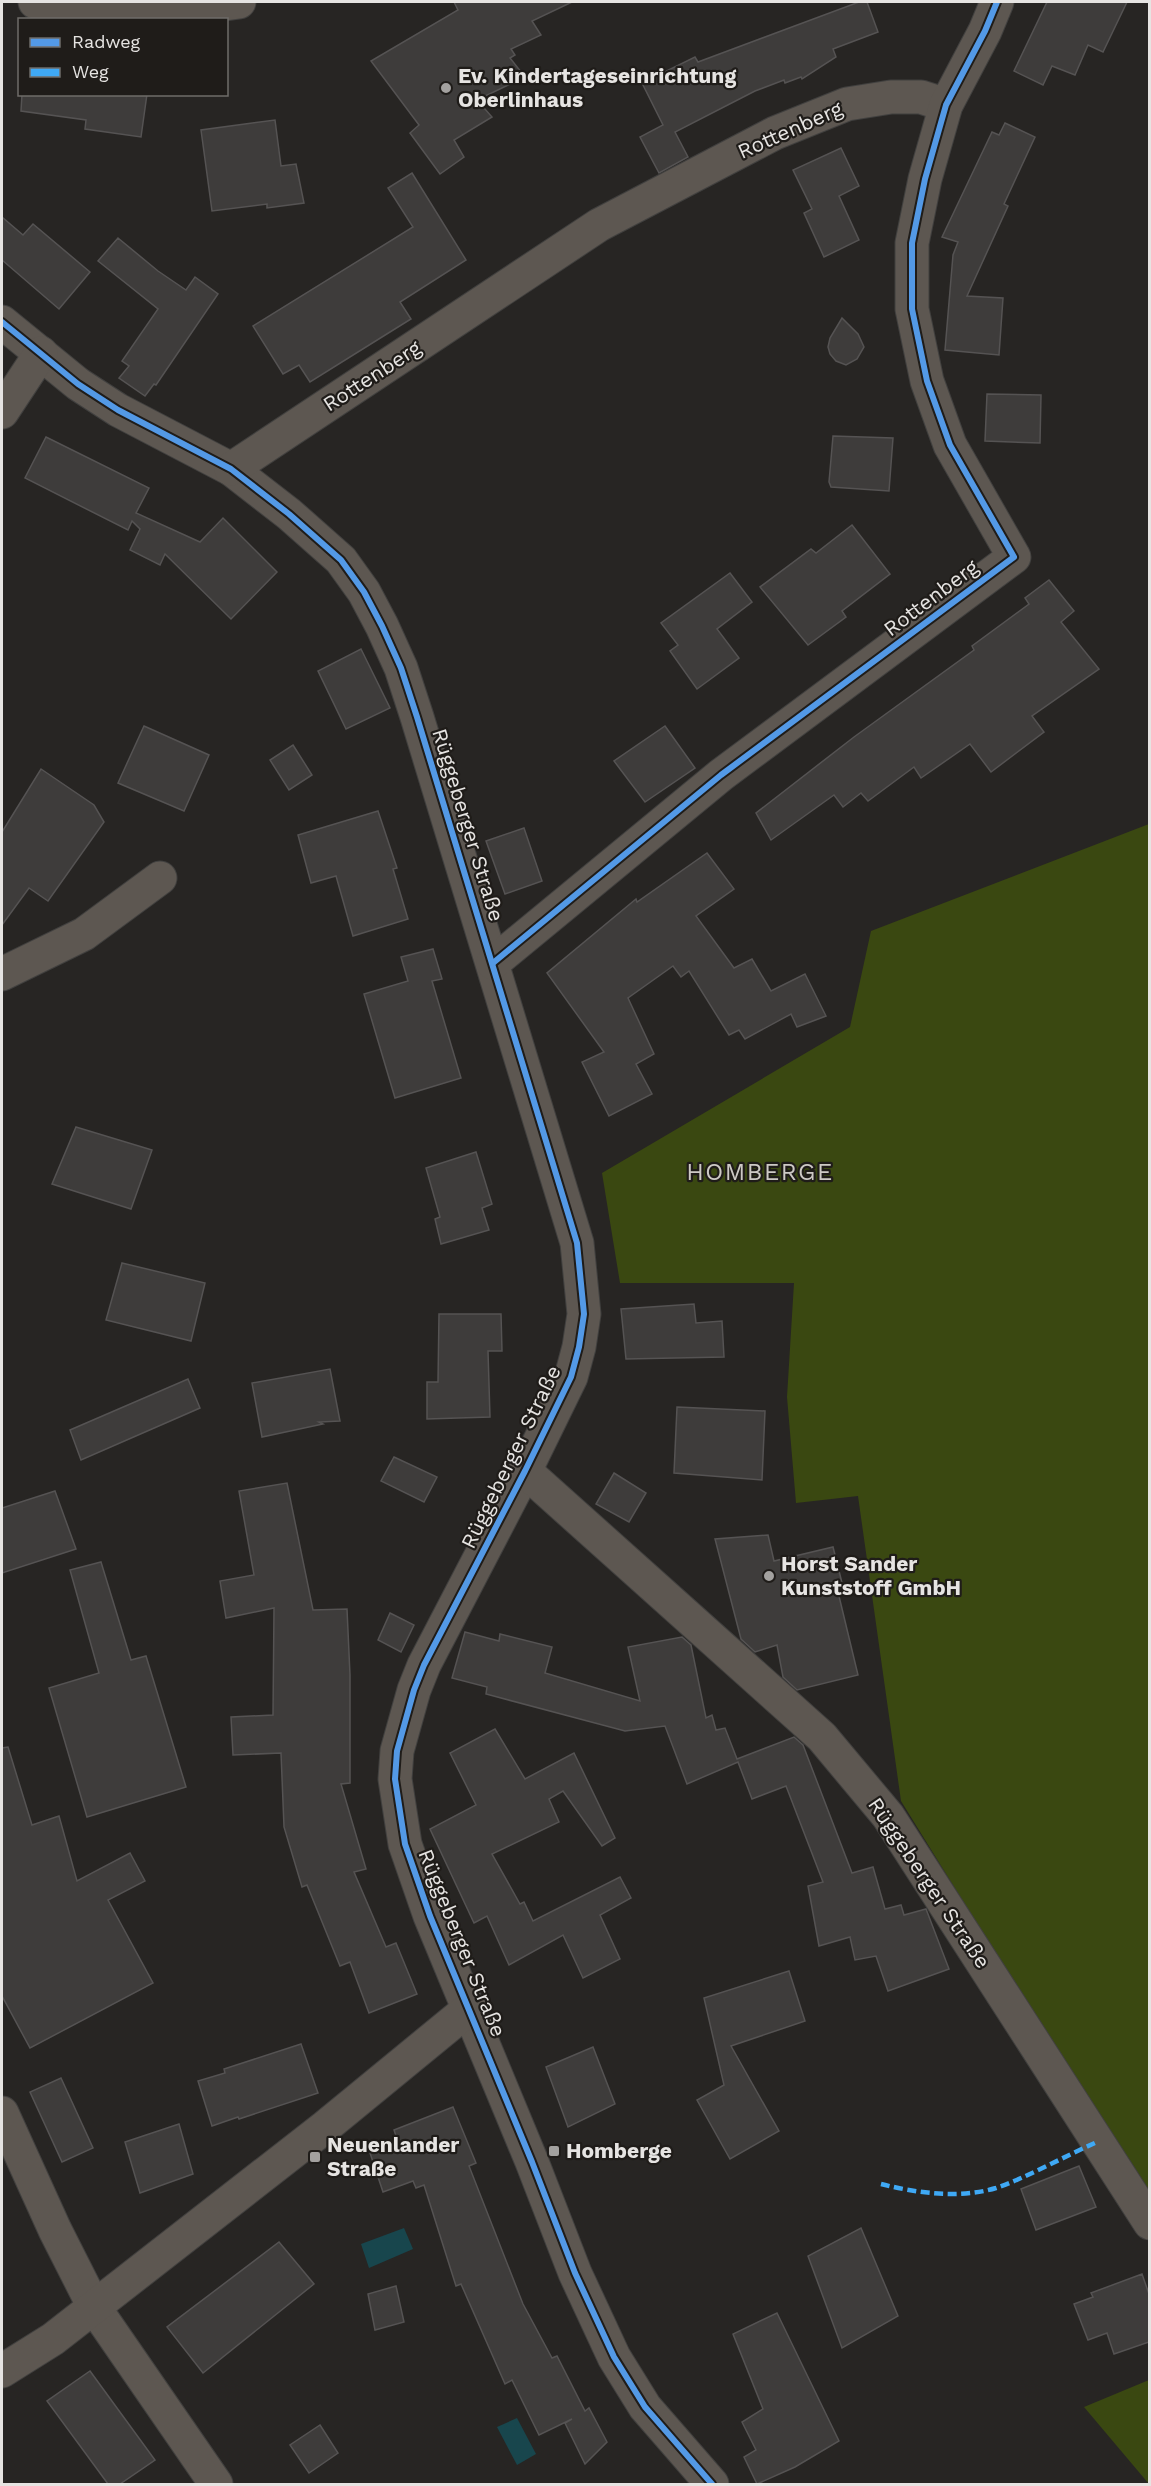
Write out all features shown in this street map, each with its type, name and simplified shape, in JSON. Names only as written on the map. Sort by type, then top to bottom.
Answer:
[{"type":"street","points":[[35,2],[120,10],[209,6],[239,2]]},
{"type":"street","points":[[946,105],[997,2]]},
{"type":"street","name":"Rottenberg","points":[[231,469],[599,225],[775,134],[847,104],[891,97],[921,97],[946,105],[925,179],[912,243],[912,309],[927,381],[950,445],[1014,557],[721,775],[493,963]]},
{"type":"street","name":"Rüggeberger Straße","points":[[2,322],[78,384],[118,410],[231,469],[289,514],[340,560],[364,592],[401,668],[577,1243],[584,1314],[571,1377],[424,1665],[414,1690],[397,1750],[395,1779],[405,1844],[430,1916],[470,2008],[575,2273],[614,2357],[645,2407],[712,2484]]},
{"type":"street","points":[[2,412],[41,353]]},
{"type":"street","points":[[2,974],[84,934],[160,878]]},
{"type":"street","name":"Rüggeberger Straße","points":[[525,1471],[829,1746],[888,1816],[924,1868],[1149,2223]]},
{"type":"street","points":[[2,2371],[53,2339],[325,2127],[470,2008]]},
{"type":"street","points":[[2,2113],[55,2230],[94,2307],[216,2484]]},
{"type":"green space","points":[[1149,824],[1149,2202],[901,1801],[858,1496],[796,1503],[787,1397],[794,1283],[620,1283],[602,1173],[850,1027],[871,931]]},
{"type":"green space","points":[[1149,2380],[1150,2484],[1084,2407]]},
{"type":"water","points":[[404,2228],[413,2249],[369,2268],[361,2244]]},
{"type":"water","points":[[517,2418],[536,2454],[517,2465],[497,2427]]},
{"type":"building","name":"Ev. Kindertageseinrichtung Oberlinhaus","points":[[454,2],[572,2],[532,21],[541,35],[511,49],[515,55],[510,58],[525,77],[477,100],[492,117],[454,140],[464,157],[440,174],[410,133],[419,125],[371,61],[458,10]]},
{"type":"building","points":[[859,2],[867,2],[878,32],[833,49],[836,57],[802,79],[801,77],[785,83],[784,80],[755,91],[675,132],[688,157],[659,173],[640,137],[663,125],[642,83],[695,57],[698,62]]},
{"type":"building","points":[[1047,2],[1127,2],[1103,52],[1088,45],[1075,75],[1052,66],[1043,85],[1014,71]]},
{"type":"building","points":[[22,96],[147,96],[141,137],[85,129],[86,120],[21,111]]},
{"type":"building","points":[[275,120],[281,166],[296,164],[304,203],[267,208],[267,204],[212,211],[201,130]]},
{"type":"building","points":[[1005,123],[1035,137],[1004,204],[1008,206],[967,296],[1003,298],[999,355],[945,350],[953,255],[958,242],[942,237],[992,132],[999,135]]},
{"type":"building","points":[[841,148],[859,186],[839,196],[859,240],[824,257],[804,213],[812,209],[793,170]]},
{"type":"building","points":[[412,173],[466,260],[400,302],[411,319],[310,382],[299,365],[283,374],[253,326],[413,227],[388,188]]},
{"type":"building","points":[[2,217],[23,235],[33,224],[90,272],[59,309],[2,260]]},
{"type":"building","points":[[118,238],[158,271],[186,290],[195,277],[218,294],[156,385],[154,384],[145,396],[119,378],[129,366],[122,361],[158,309],[98,261]]},
{"type":"building","points":[[842,318],[858,334],[864,347],[857,359],[846,365],[836,361],[828,347],[830,338]]},
{"type":"building","points":[[987,394],[1041,395],[1040,443],[985,441]]},
{"type":"building","points":[[833,436],[893,438],[889,491],[831,487],[829,482]]},
{"type":"building","points":[[46,437],[149,488],[136,513],[200,542],[223,518],[277,572],[231,619],[165,554],[160,565],[130,550],[140,529],[132,521],[128,530],[25,478]]},
{"type":"building","points":[[852,525],[890,574],[842,611],[846,617],[808,645],[760,587],[811,549],[816,553]]},
{"type":"building","points":[[730,573],[752,602],[717,629],[739,658],[697,689],[670,651],[678,645],[661,623]]},
{"type":"building","points":[[1049,580],[1074,611],[1061,622],[1099,669],[1032,716],[1044,732],[991,772],[970,744],[921,778],[914,767],[868,801],[861,793],[843,807],[834,795],[771,840],[756,813],[854,737],[974,650],[972,646],[1029,604],[1025,598]]},
{"type":"building","points":[[361,649],[390,708],[346,729],[318,671]]},
{"type":"building","points":[[144,726],[209,755],[184,811],[118,783]]},
{"type":"building","points":[[665,726],[695,768],[645,802],[614,761]]},
{"type":"building","points":[[293,745],[312,775],[289,790],[270,760]]},
{"type":"building","points":[[41,769],[94,805],[104,822],[48,901],[29,888],[2,925],[2,832]]},
{"type":"building","points":[[378,811],[397,868],[393,869],[408,919],[353,936],[336,876],[311,883],[298,835]]},
{"type":"building","points":[[524,828],[542,881],[505,894],[486,841]]},
{"type":"building","points":[[707,853],[734,889],[696,916],[734,968],[752,959],[771,991],[805,974],[826,1016],[797,1027],[791,1014],[745,1039],[739,1030],[729,1035],[689,971],[681,977],[673,966],[628,998],[654,1054],[636,1064],[652,1094],[609,1116],[582,1062],[604,1052],[547,973],[636,899],[637,902]]},
{"type":"building","points":[[433,949],[442,979],[432,981],[461,1078],[395,1098],[364,994],[408,981],[401,957]]},
{"type":"building","points":[[76,1127],[152,1150],[131,1209],[52,1184]]},
{"type":"building","points":[[476,1152],[492,1204],[482,1208],[489,1230],[441,1244],[435,1219],[440,1217],[426,1168]]},
{"type":"building","points":[[122,1263],[205,1283],[191,1341],[106,1320]]},
{"type":"building","points":[[694,1304],[696,1323],[722,1321],[724,1357],[626,1359],[621,1309]]},
{"type":"building","points":[[439,1314],[501,1314],[502,1351],[488,1351],[490,1417],[427,1419],[427,1382],[438,1382]]},
{"type":"building","points":[[330,1369],[340,1421],[319,1422],[323,1424],[262,1437],[252,1383]]},
{"type":"building","points":[[188,1379],[200,1408],[81,1460],[70,1430]]},
{"type":"building","points":[[677,1407],[765,1411],[762,1480],[674,1473]]},
{"type":"building","points":[[394,1457],[437,1477],[424,1502],[381,1481]]},
{"type":"building","points":[[614,1473],[646,1493],[629,1522],[596,1504]]},
{"type":"building","points":[[287,1483],[313,1610],[347,1609],[350,1675],[350,1783],[341,1784],[366,1869],[354,1872],[386,1947],[396,1943],[417,1994],[369,2013],[350,1962],[340,1966],[307,1885],[302,1887],[284,1827],[281,1753],[233,1755],[231,1717],[273,1715],[274,1608],[226,1618],[220,1581],[254,1575],[239,1491]]},
{"type":"building","points":[[55,1491],[76,1549],[2,1573],[2,1508]]},
{"type":"building","points":[[768,1535],[774,1561],[833,1547],[844,1591],[838,1592],[858,1675],[797,1690],[783,1677],[777,1645],[755,1652],[741,1639],[715,1539]]},
{"type":"building","points":[[101,1562],[131,1660],[146,1656],[186,1787],[87,1817],[49,1688],[99,1673],[70,1570]]},
{"type":"building","points":[[390,1613],[414,1625],[401,1652],[378,1640]]},
{"type":"building","points":[[465,1632],[499,1641],[500,1634],[552,1647],[545,1673],[640,1701],[628,1647],[682,1637],[691,1645],[706,1718],[712,1715],[716,1730],[725,1728],[737,1759],[794,1737],[803,1745],[852,1873],[873,1867],[885,1909],[901,1905],[904,1915],[926,1909],[949,1969],[888,1991],[876,1956],[855,1960],[850,1937],[819,1946],[808,1886],[823,1882],[786,1786],[752,1799],[738,1762],[687,1784],[665,1726],[625,1731],[486,1694],[487,1687],[452,1678]]},
{"type":"building","points":[[495,1729],[525,1779],[574,1753],[615,1838],[602,1846],[563,1791],[549,1799],[559,1822],[492,1854],[520,1904],[524,1902],[533,1921],[620,1877],[631,1898],[600,1915],[620,1959],[583,1978],[563,1935],[509,1965],[487,1916],[474,1923],[430,1829],[476,1805],[450,1753]]},
{"type":"building","points":[[8,1747],[32,1825],[59,1816],[77,1881],[130,1853],[145,1881],[108,1900],[153,1983],[30,2048],[2,1996],[2,1748]]},
{"type":"building","points":[[789,1971],[805,2021],[731,2046],[779,2131],[730,2159],[697,2100],[724,2085],[704,1998]]},
{"type":"building","points":[[301,2044],[318,2093],[212,2126],[198,2081],[225,2073],[224,2069]]},
{"type":"building","points":[[593,2047],[615,2104],[568,2127],[546,2067]]},
{"type":"building","points":[[61,2078],[93,2148],[62,2162],[30,2092]]},
{"type":"building","points":[[453,2107],[476,2163],[469,2166],[523,2304],[552,2358],[557,2356],[585,2411],[589,2408],[607,2442],[585,2464],[565,2423],[572,2419],[539,2435],[512,2380],[505,2384],[461,2284],[456,2286],[424,2185],[416,2188],[413,2181],[383,2192],[370,2153],[398,2142],[394,2130]]},
{"type":"building","points":[[179,2124],[193,2174],[140,2193],[125,2142]]},
{"type":"building","points":[[1079,2166],[1096,2207],[1036,2230],[1021,2189]]},
{"type":"building","points":[[861,2228],[898,2316],[842,2348],[808,2256]]},
{"type":"building","points":[[279,2242],[314,2284],[203,2373],[167,2327]]},
{"type":"building","points":[[1142,2274],[1149,2294],[1149,2342],[1114,2354],[1107,2333],[1088,2340],[1074,2304],[1093,2297],[1091,2293]]},
{"type":"building","points":[[396,2286],[404,2322],[375,2330],[368,2294]]},
{"type":"building","points":[[777,2313],[839,2441],[795,2467],[757,2484],[744,2457],[756,2450],[742,2422],[763,2409],[733,2334]]},
{"type":"building","points":[[90,2371],[155,2460],[120,2484],[108,2484],[47,2401]]},
{"type":"building","points":[[320,2425],[338,2453],[309,2473],[290,2445]]},
{"type":"marked path","points":[[881,2184],[938,2194],[982,2191],[1021,2178],[1097,2142]]},
{"type":"cycle path","points":[[493,963],[721,775],[1014,557],[950,445],[927,381],[912,309],[912,243],[925,179],[946,105],[985,31],[997,2]]},
{"type":"cycle path","points":[[2,322],[78,384],[118,410],[231,469],[289,514],[341,560],[364,592],[401,668],[577,1243],[584,1314],[571,1377],[424,1665],[414,1690],[397,1751],[395,1779],[405,1844],[430,1916],[532,2162],[575,2273],[614,2357],[645,2407],[712,2484]]},
{"type":"place","name":"Ev. Kindertageseinrichtung Oberlinhaus","points":[[446,88]]},
{"type":"place","name":"Horst Sander Kunststoff GmbH","points":[[769,1576]]},
{"type":"place","name":"Homberge","points":[[554,2151]]},
{"type":"place","name":"Neuenlander Straße","points":[[315,2157]]},
{"type":"district","name":"HOMBERGE","points":[[760,1172]]}]
